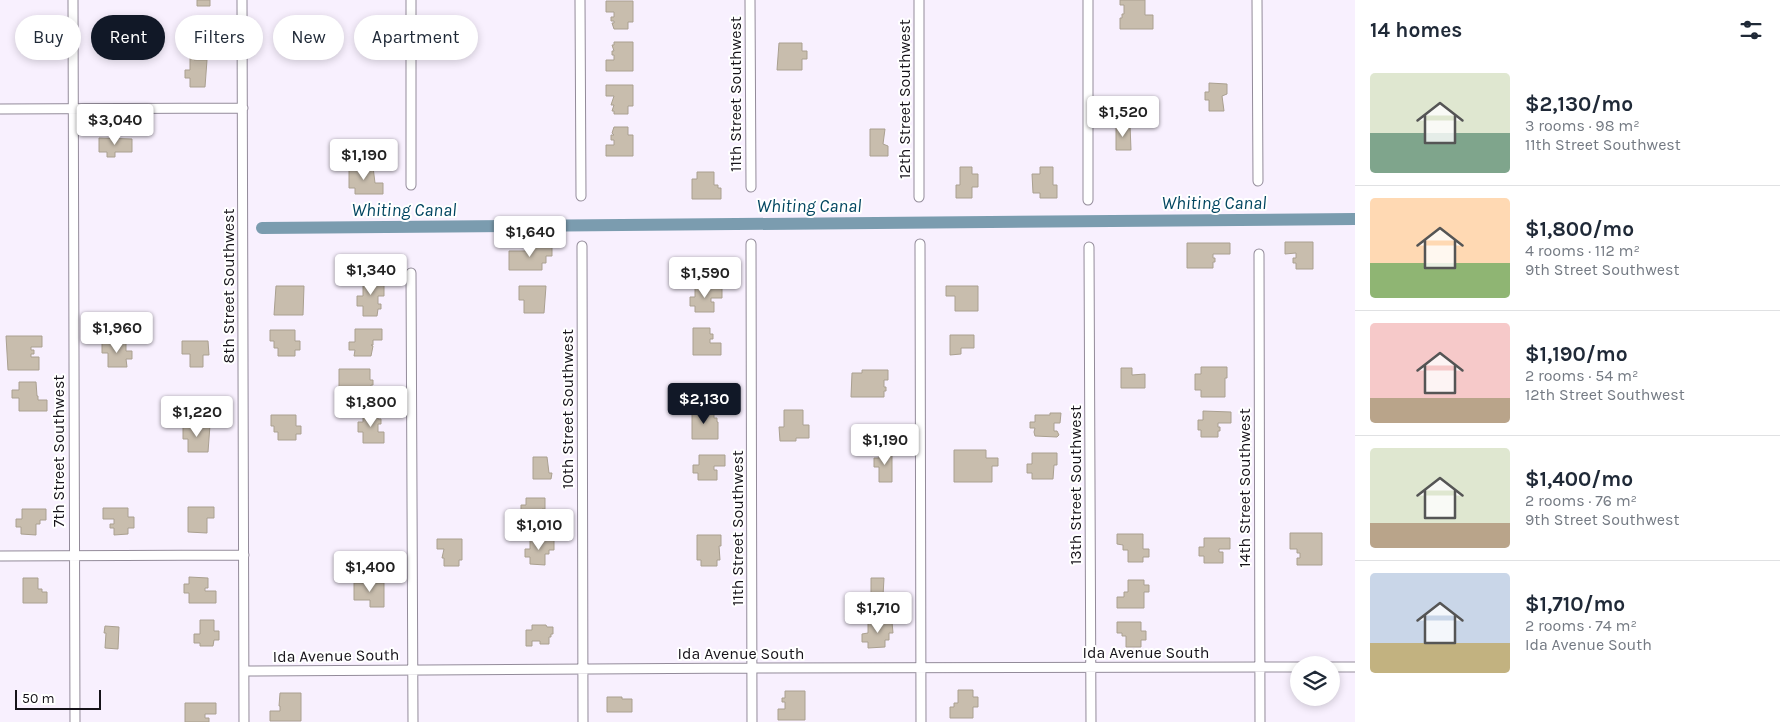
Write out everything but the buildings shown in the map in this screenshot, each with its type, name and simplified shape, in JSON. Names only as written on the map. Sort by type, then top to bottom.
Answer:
[{"type":"street","name":"7th Street Southwest","points":[[73,0],[73,556],[75,722]]},
{"type":"street","name":"8th Street Southwest","points":[[242,0],[244,722]]},
{"type":"street","points":[[411,0],[411,185]]},
{"type":"street","points":[[580,0],[581,196]]},
{"type":"street","name":"11th Street Southwest","points":[[750,0],[751,187]]},
{"type":"street","name":"12th Street Southwest","points":[[918,0],[919,197]]},
{"type":"street","points":[[1088,0],[1088,200]]},
{"type":"street","points":[[1257,0],[1258,180]]},
{"type":"street","points":[[0,109],[243,108]]},
{"type":"street","name":"11th Street Southwest","points":[[750,244],[752,722]]},
{"type":"street","points":[[920,244],[921,722]]},
{"type":"street","name":"10th Street Southwest","points":[[582,246],[583,722]]},
{"type":"street","name":"13th Street Southwest","points":[[1089,247],[1091,722]]},
{"type":"street","name":"14th Street Southwest","points":[[1259,254],[1260,722]]},
{"type":"street","points":[[411,273],[413,722]]},
{"type":"street","points":[[0,556],[244,555]]},
{"type":"street","name":"Ida Avenue South","points":[[244,671],[1290,667]]},
{"type":"street","points":[[1340,667],[1355,667]]},
{"type":"waterway","name":"Whiting Canal","points":[[262,228],[1355,219]]}]
